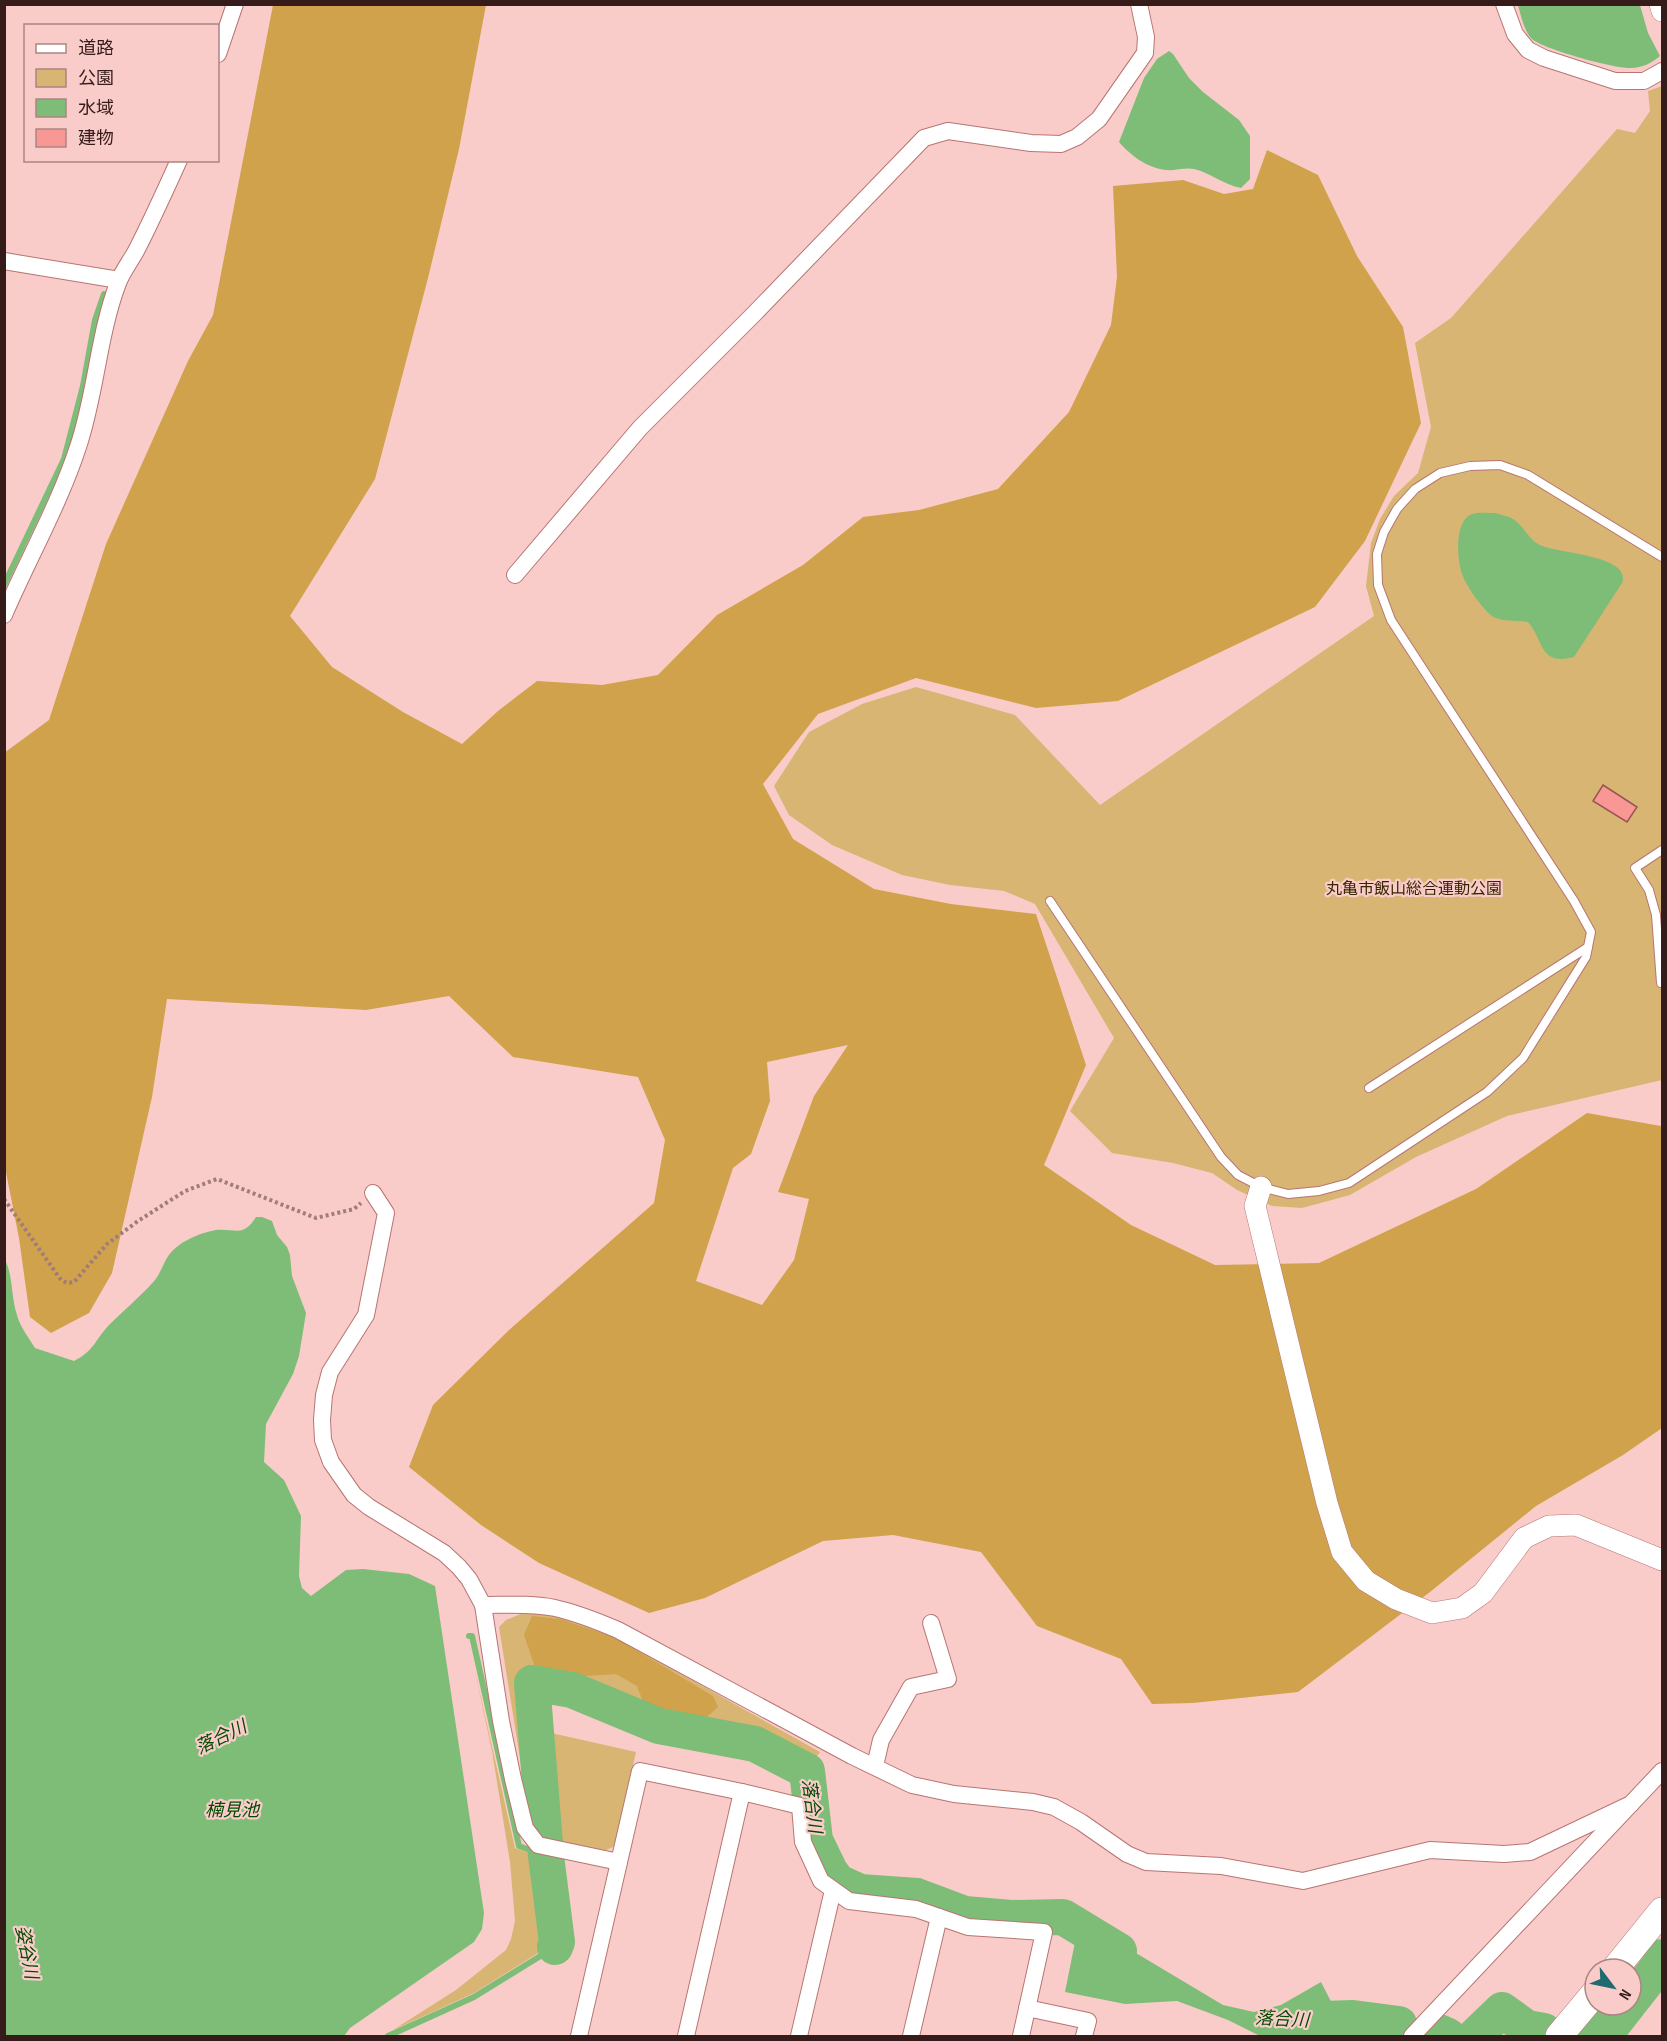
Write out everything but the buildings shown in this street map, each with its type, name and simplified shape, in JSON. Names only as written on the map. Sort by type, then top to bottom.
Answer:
[{"type":"main road","points":[[1625,1957],[1662,1911]]},
{"type":"main road","points":[[1559,2037],[1583,2008]]},
{"type":"street","points":[[219,51],[235,4]]},
{"type":"street","points":[[515,574],[640,428],[924,138],[948,131],[1031,143],[1061,144],[1077,136],[1099,119],[1144,53],[1146,37],[1139,4]]},
{"type":"street","points":[[1504,4],[1515,34],[1528,50],[1544,58],[1614,81],[1644,81],[1662,70]]},
{"type":"street","points":[[1660,4],[1662,10]]},
{"type":"street","points":[[4,615],[66,480],[78,447],[88,413],[109,308],[119,280],[135,253],[178,162]]},
{"type":"street","points":[[4,261],[119,280]]},
{"type":"street","points":[[1261,1187],[1256,1206],[1327,1503],[1342,1552],[1366,1581],[1396,1599],[1432,1613],[1462,1608],[1483,1593],[1524,1538],[1549,1526],[1576,1525],[1662,1560]]},
{"type":"street","points":[[373,1193],[386,1213],[366,1315],[330,1372],[324,1395],[323,1440],[331,1462],[354,1495],[369,1507],[444,1553],[464,1573],[483,1605],[501,1721],[525,1828],[538,1845],[620,1862]]},
{"type":"street","points":[[483,1605],[553,1607],[578,1614],[618,1630],[912,1785],[954,1794],[1033,1802],[1054,1807],[1081,1822],[1127,1854],[1146,1862],[1221,1866],[1303,1881],[1430,1850],[1503,1854],[1530,1852],[1631,1804]]},
{"type":"street","points":[[874,1766],[881,1740],[911,1687],[948,1679],[932,1623]]},
{"type":"street","points":[[579,2037],[640,1771],[800,1806],[804,1842],[821,1881],[849,1901],[915,1909],[968,1927],[1044,1932],[1021,2037]]},
{"type":"street","points":[[1412,2037],[1662,1771]]},
{"type":"street","points":[[686,2037],[742,1792]]},
{"type":"street","points":[[799,2037],[833,1890]]},
{"type":"street","points":[[911,2037],[939,1917]]},
{"type":"street","points":[[1027,2008],[1088,2021],[1084,2037]]},
{"type":"lane","points":[[1050,901],[1221,1157],[1238,1175],[1261,1187],[1288,1194],[1319,1191],[1349,1183],[1487,1092],[1523,1058],[1586,957],[1591,932],[1574,901],[1391,621],[1378,585],[1377,554],[1384,532],[1397,509],[1415,489],[1440,473],[1470,466],[1500,465],[1528,475],[1662,557]]},
{"type":"lane","points":[[1661,983],[1656,915],[1649,890],[1635,868],[1662,850]]},
{"type":"lane","points":[[1369,1088],[1588,947]]},
{"type":"path","points":[[4,1199],[61,1280],[67,1283],[74,1282],[107,1244],[138,1221],[185,1191],[216,1179],[316,1218],[354,1209],[373,1193]]},
{"type":"green space","name":"丸亀市飯山総合運動公園","points":[[1662,86],[1662,1080],[1507,1116],[1416,1157],[1350,1195],[1302,1208],[1272,1206],[1237,1190],[1212,1173],[1173,1163],[1112,1153],[1070,1111],[1114,1038],[1035,904],[1004,891],[950,885],[902,875],[832,845],[789,815],[774,786],[809,732],[862,704],[916,687],[1015,715],[1100,805],[1374,616],[1366,586],[1371,543],[1380,519],[1394,496],[1418,473],[1431,427],[1415,343],[1451,318],[1617,129],[1635,133],[1650,111],[1648,91]]},
{"type":"green space","points":[[528,1611],[557,1615],[616,1635],[820,1752],[809,1768],[758,1740],[656,1720],[569,1686],[527,1678],[538,1826],[527,1802],[499,1627],[506,1620]]},
{"type":"green space","points":[[474,1667],[515,1848],[542,1858],[553,1942],[474,1993],[393,2030],[456,1990],[506,1950],[511,1939],[515,1921],[510,1862],[492,1751]]},
{"type":"green space","points":[[538,1730],[636,1752],[615,1846],[604,1851],[550,1839]]},
{"type":"shaded area","points":[[273,5],[486,5],[459,149],[375,479],[290,616],[332,667],[403,712],[462,744],[498,711],[537,681],[602,685],[658,675],[717,615],[803,565],[863,517],[919,510],[998,489],[1069,412],[1111,325],[1117,277],[1113,186],[1183,180],[1224,194],[1253,189],[1267,150],[1318,175],[1357,256],[1403,327],[1421,423],[1365,541],[1315,607],[1118,701],[1036,708],[916,678],[818,714],[763,784],[793,839],[874,889],[951,904],[1036,914],[1086,1065],[1044,1165],[1131,1225],[1215,1265],[1319,1263],[1476,1189],[1587,1113],[1661,1126],[1662,1428],[1623,1455],[1536,1506],[1430,1592],[1298,1692],[1193,1703],[1152,1704],[1121,1659],[1037,1626],[981,1552],[893,1535],[823,1541],[705,1598],[649,1613],[539,1563],[481,1525],[409,1467],[433,1405],[509,1330],[654,1203],[665,1140],[638,1077],[513,1057],[449,996],[366,1010],[167,999],[152,1097],[112,1273],[89,1313],[51,1333],[30,1317],[19,1238],[4,1162],[4,753],[49,720],[106,544],[188,361],[213,315]],"holes":[[[848,1045],[814,1096],[778,1192],[809,1199],[794,1260],[762,1305],[696,1281],[733,1168],[751,1154],[770,1101],[767,1062]]]},
{"type":"shaded area","points":[[532,1616],[560,1619],[614,1637],[713,1696],[718,1707],[700,1723],[645,1707],[637,1686],[616,1674],[556,1678],[535,1667],[524,1635]]},
{"type":"water","points":[[1518,5],[1640,5],[1648,33],[1660,56],[1650,63],[1635,68],[1580,58],[1550,48],[1529,36]]},
{"type":"water","points":[[1169,51],[1189,78],[1239,120],[1250,136],[1250,179],[1241,188],[1194,169],[1166,170],[1152,167],[1128,152],[1119,142],[1144,78],[1157,59]]},
{"type":"water","points":[[1495,513],[1513,519],[1540,545],[1605,561],[1616,566],[1622,574],[1622,583],[1574,657],[1563,659],[1549,655],[1528,622],[1495,618],[1479,602],[1467,584],[1459,559],[1458,541],[1462,524],[1472,514]]},
{"type":"water","name":"楠見池","points":[[256,1217],[272,1221],[277,1235],[287,1247],[292,1276],[306,1313],[299,1356],[293,1374],[266,1424],[264,1462],[284,1480],[301,1516],[299,1576],[302,1588],[311,1596],[346,1570],[363,1569],[409,1574],[435,1586],[484,1913],[482,1929],[474,1942],[350,2028],[344,2036],[5,2036],[5,1260],[18,1319],[35,1348],[74,1361],[90,1349],[109,1325],[155,1280],[167,1258],[178,1246],[191,1238],[211,1231],[243,1230]]},
{"type":"water","points":[[1079,1922],[1094,1928],[1223,2005],[1254,2012],[1281,2005],[1321,1982],[1345,2029],[1304,2027],[1292,2036],[1260,2036],[1228,2020],[1177,2001],[1125,2004],[1065,1992]]},
{"type":"waterway","points":[[4,585],[64,459],[83,386],[95,320],[104,294]]},
{"type":"waterway","name":"落合川","points":[[469,1636],[472,1636],[519,1846],[546,1856]]},
{"type":"waterway","name":"落合川","points":[[555,1947],[557,1942],[546,1856],[532,1683],[572,1690],[659,1726],[755,1744],[807,1771],[815,1840],[838,1882],[860,1892],[917,1896],[965,1914],[1011,1918],[1063,1917],[1119,1951]]},
{"type":"waterway","points":[[388,2036],[474,1997],[555,1947]]},
{"type":"waterway","name":"落合川","points":[[1643,1986],[1658,1967],[1662,1957]]},
{"type":"waterway","name":"落合川","points":[[1475,2036],[1502,2010],[1527,2028],[1544,2031]]},
{"type":"waterway","name":"落合川","points":[[1589,2034],[1613,2024],[1619,2017]]},
{"type":"waterway","name":"落合川","points":[[1292,2020],[1353,2018],[1399,2024]]},
{"type":"waterway","name":"落合川","points":[[1439,2032],[1448,2036]]},
{"type":"water label","name":"姿谷川","points":[[27,1952]]}]
